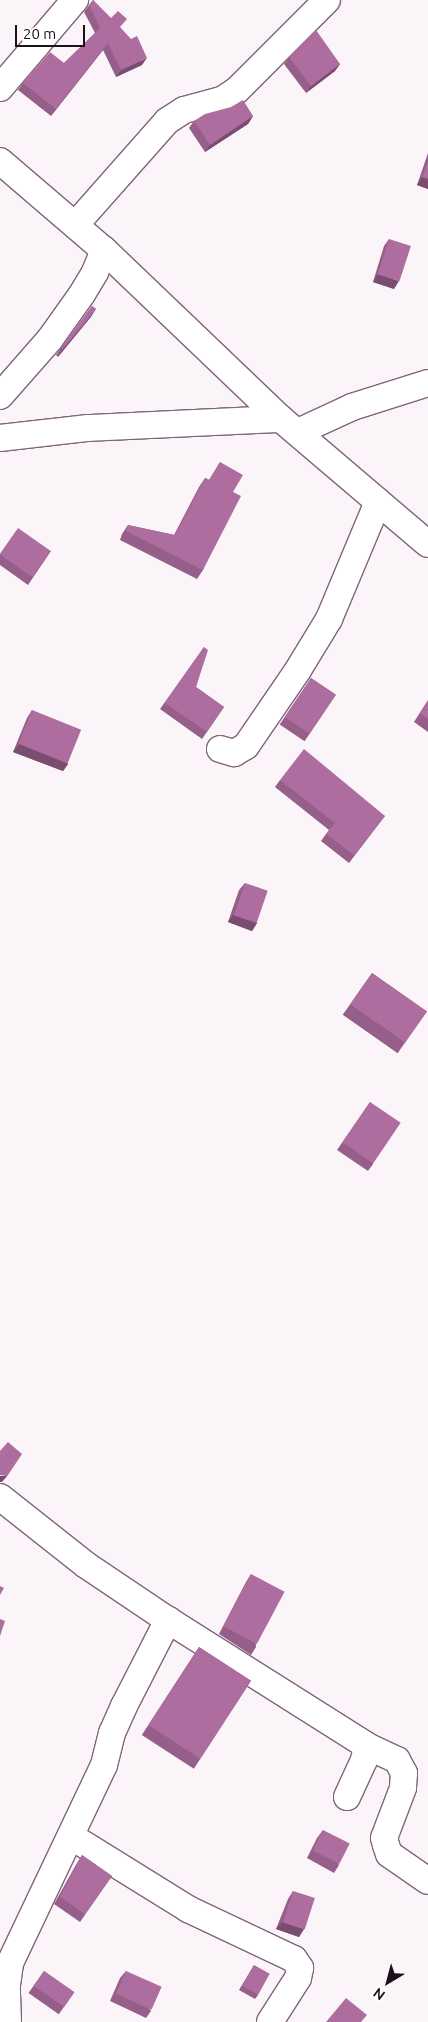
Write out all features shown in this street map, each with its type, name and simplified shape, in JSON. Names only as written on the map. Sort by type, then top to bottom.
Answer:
[{"type":"street","points":[[0,88],[75,0]]},
{"type":"street","points":[[76,224],[167,121],[184,110],[222,100],[238,90],[327,0]]},
{"type":"street","points":[[0,161],[76,224],[290,426],[428,544]]},
{"type":"street","points":[[0,396],[55,332],[86,287],[104,250]]},
{"type":"street","points":[[0,438],[88,428],[290,426],[338,414],[370,401],[428,383]]},
{"type":"street","points":[[323,455],[338,414]]},
{"type":"street","points":[[220,749],[234,753],[246,746],[298,670],[329,619],[378,502]]},
{"type":"street","points":[[0,1497],[86,1565],[168,1620],[367,1746],[397,1760],[404,1772],[403,1788],[384,1838],[389,1854],[428,1881]]},
{"type":"street","points":[[8,2022],[7,1985],[10,1963],[72,1837],[104,1765],[112,1733],[168,1620]]},
{"type":"street","points":[[347,1797],[364,1760],[367,1746]]},
{"type":"street","points":[[72,1837],[188,1909],[294,1959],[300,1968],[298,1978],[270,2022]]},
{"type":"building","points":[[93,0],[111,18],[118,11],[127,19],[120,27],[131,39],[137,36],[147,58],[121,70],[108,43],[56,109],[23,83],[50,52],[64,63],[100,28],[89,5]]},
{"type":"building","points":[[316,30],[340,64],[311,86],[289,57]]},
{"type":"building","points":[[243,100],[253,116],[210,145],[194,121],[205,114],[231,107]]},
{"type":"building","points":[[428,161],[428,179],[422,177]]},
{"type":"building","points":[[389,239],[411,246],[399,281],[378,274]]},
{"type":"building","points":[[92,306],[96,309],[63,349],[61,348]]},
{"type":"building","points":[[220,462],[243,475],[233,492],[241,496],[203,570],[126,531],[128,525],[175,535],[205,478],[210,480]]},
{"type":"building","points":[[18,528],[51,551],[32,577],[0,554]]},
{"type":"building","points":[[204,647],[208,650],[196,687],[224,707],[207,732],[165,703]]},
{"type":"building","points":[[311,678],[336,695],[310,734],[285,717]]},
{"type":"building","points":[[428,701],[428,719],[420,713]]},
{"type":"building","points":[[32,710],[81,730],[68,763],[19,743]]},
{"type":"building","points":[[304,749],[385,816],[354,855],[326,834],[335,823],[280,780]]},
{"type":"building","points":[[245,883],[268,891],[257,923],[234,915]]},
{"type":"building","points":[[372,973],[427,1011],[405,1043],[350,1004]]},
{"type":"building","points":[[370,1102],[401,1123],[373,1163],[343,1143]]},
{"type":"building","points":[[8,1442],[22,1454],[8,1475],[0,1475],[0,1451]]},
{"type":"building","points":[[251,1574],[285,1592],[257,1644],[223,1626]]},
{"type":"building","points":[[0,1586],[4,1588],[0,1595]]},
{"type":"building","points":[[0,1619],[5,1621],[0,1636]]},
{"type":"building","points":[[199,1647],[251,1681],[200,1759],[148,1725]]},
{"type":"building","points":[[323,1830],[350,1844],[339,1864],[313,1850]]},
{"type":"building","points":[[82,1855],[112,1876],[85,1914],[60,1897]]},
{"type":"building","points":[[293,1891],[315,1898],[305,1929],[283,1922]]},
{"type":"building","points":[[254,1965],[270,1974],[258,1995],[242,1986]]},
{"type":"building","points":[[44,1971],[74,1992],[64,2007],[34,1986]]},
{"type":"building","points":[[126,1971],[162,1987],[151,2010],[116,1994]]},
{"type":"building","points":[[346,1998],[367,2015],[361,2022],[326,2022]]}]
